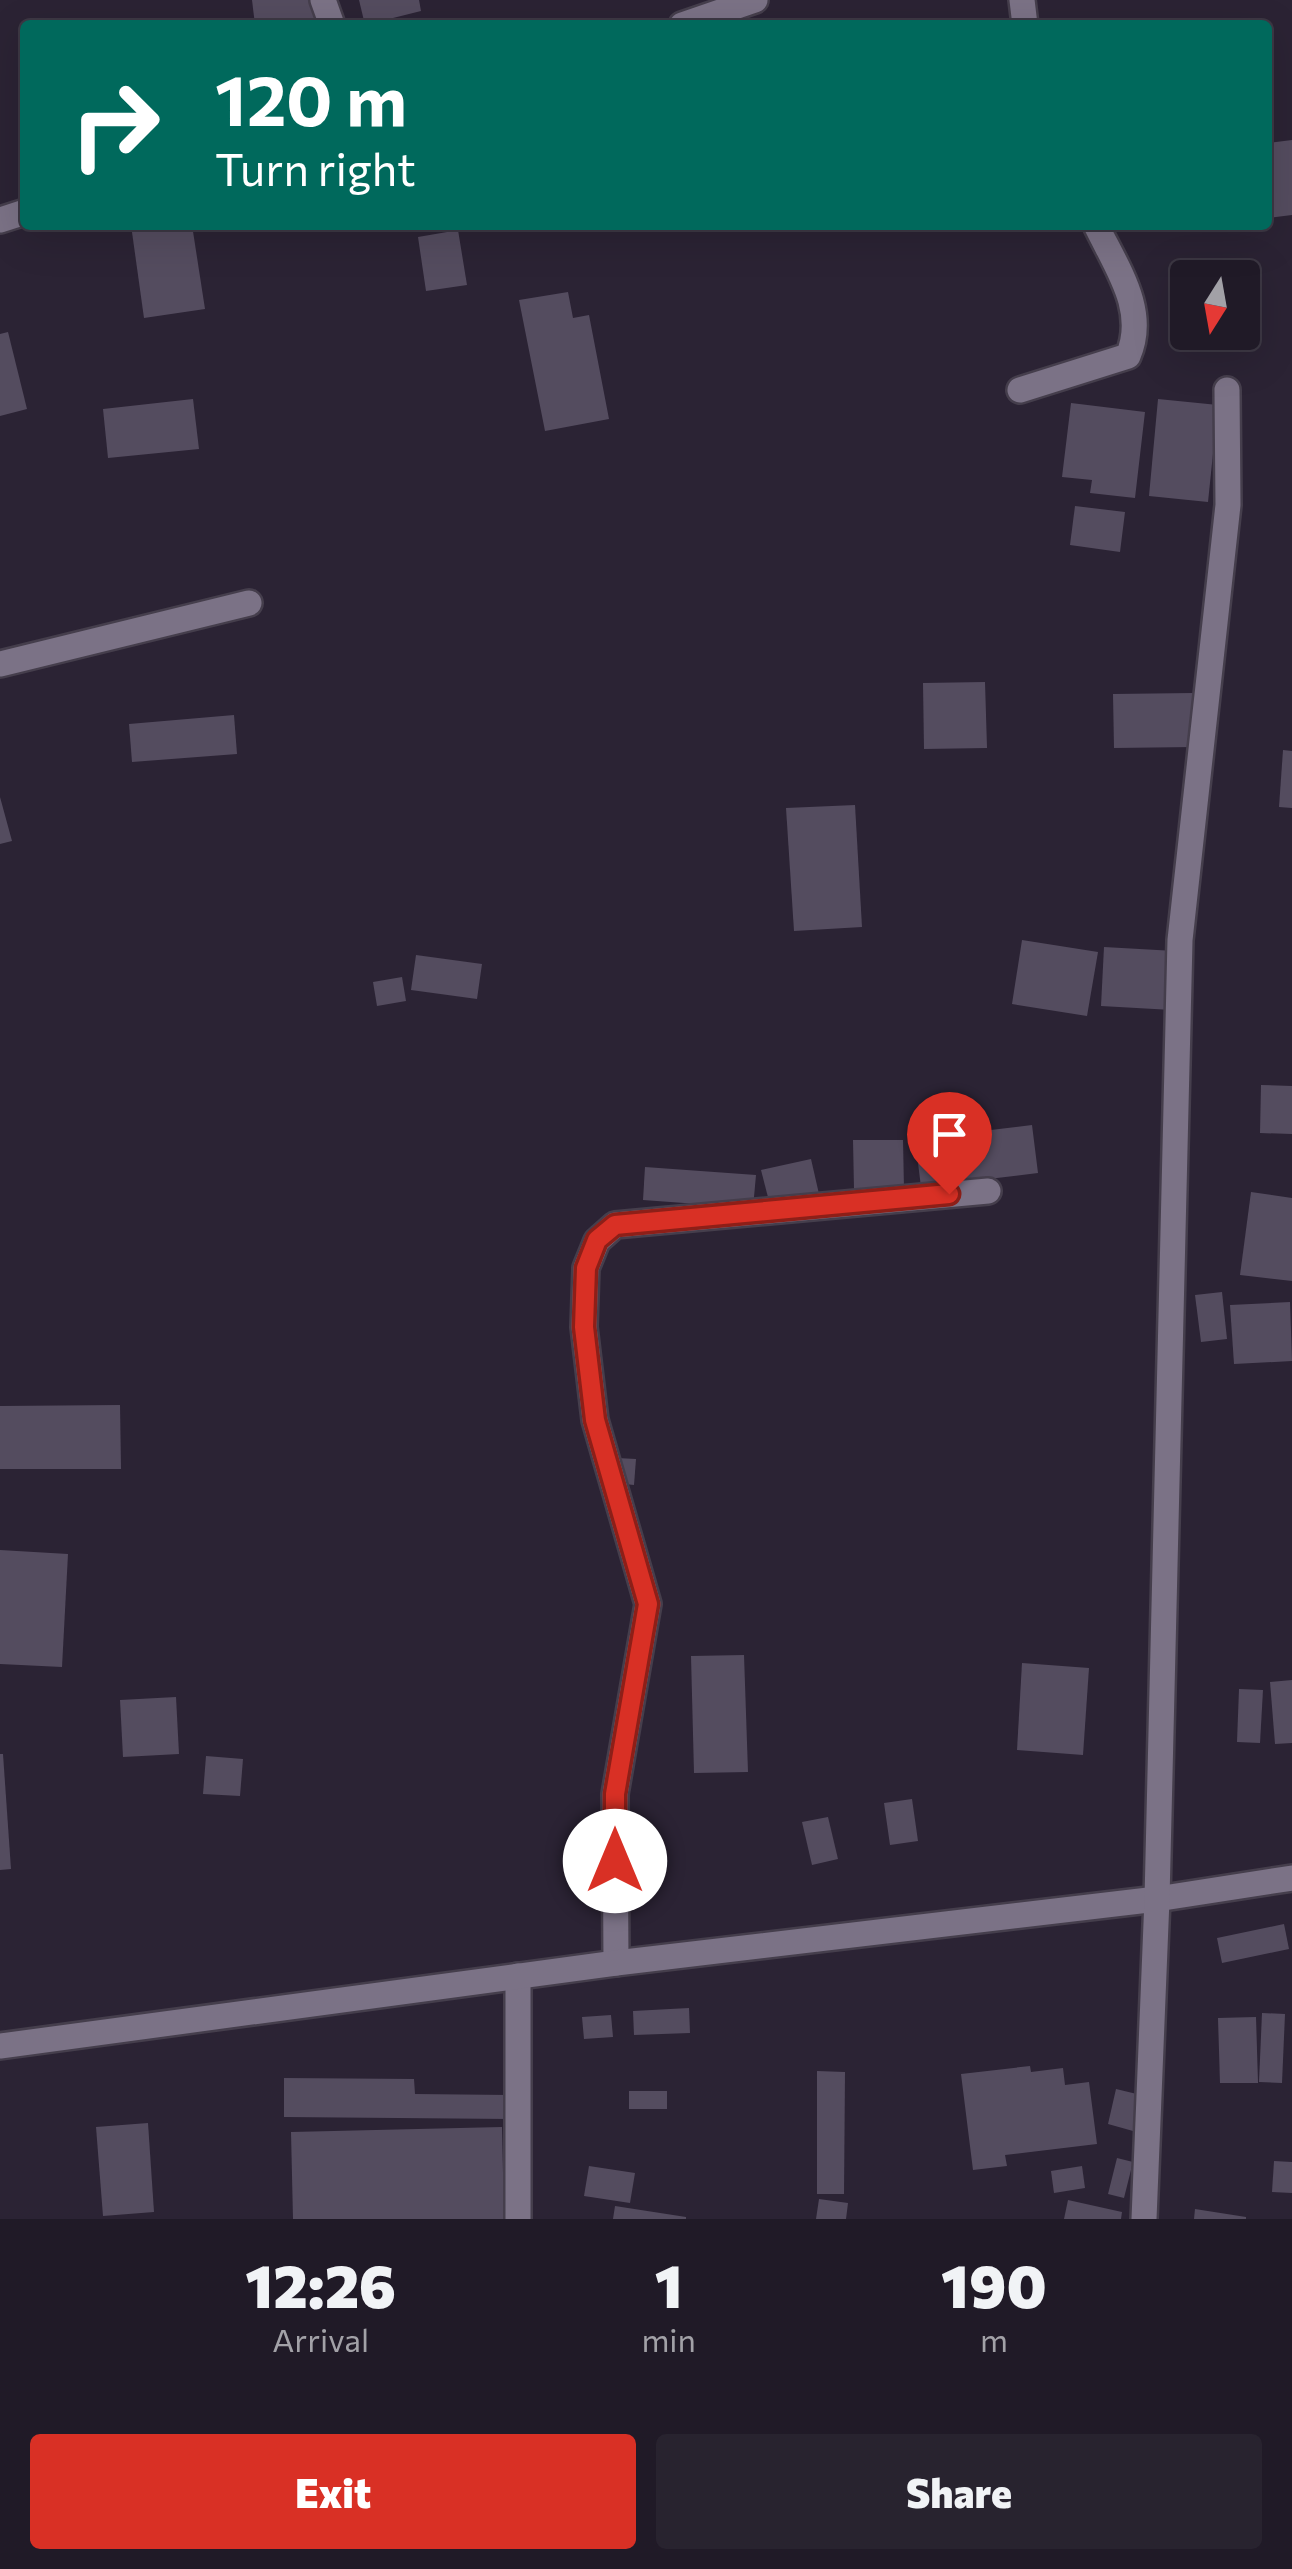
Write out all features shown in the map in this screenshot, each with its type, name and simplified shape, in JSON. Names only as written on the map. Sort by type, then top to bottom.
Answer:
[{"type":"street","points":[[697,20],[756,0]]},
{"type":"street","points":[[1020,390],[1128,356],[1137,336],[1133,305],[1098,230]]},
{"type":"street","points":[[1144,2219],[1157,1899],[1180,940],[1228,505],[1227,390]]},
{"type":"street","points":[[0,664],[249,602]]},
{"type":"street","points":[[616,1963],[615,1794],[648,1604],[595,1420],[584,1327],[586,1268],[597,1240],[615,1225],[988,1191]]},
{"type":"street","points":[[0,2046],[616,1963],[1157,1899],[1292,1878]]},
{"type":"street","points":[[518,1976],[518,2219]]},
{"type":"building","points":[[252,0],[312,0],[314,20],[254,20]]},
{"type":"building","points":[[359,0],[419,0],[421,11],[385,20],[364,20]]},
{"type":"building","points":[[1292,140],[1292,215],[1272,218],[1272,142]]},
{"type":"building","points":[[132,230],[193,230],[205,309],[144,318]]},
{"type":"building","points":[[458,230],[467,285],[426,291],[418,237]]},
{"type":"building","points":[[568,292],[573,318],[589,315],[609,419],[545,431],[519,300]]},
{"type":"building","points":[[8,332],[27,409],[0,416],[0,334]]},
{"type":"building","points":[[193,399],[199,449],[108,458],[103,409]]},
{"type":"building","points":[[1158,399],[1218,405],[1208,502],[1149,496]]},
{"type":"building","points":[[1071,403],[1145,412],[1135,498],[1090,493],[1092,480],[1062,477]]},
{"type":"building","points":[[1075,506],[1125,512],[1120,552],[1070,545]]},
{"type":"building","points":[[985,682],[987,748],[924,749],[923,683]]},
{"type":"building","points":[[1193,693],[1194,747],[1114,748],[1113,694]]},
{"type":"building","points":[[234,715],[237,754],[132,762],[129,724]]},
{"type":"building","points":[[1283,750],[1292,751],[1292,808],[1279,807]]},
{"type":"building","points":[[0,797],[12,841],[0,844]]},
{"type":"building","points":[[855,805],[862,927],[794,931],[786,808]]},
{"type":"building","points":[[1022,940],[1098,952],[1087,1016],[1012,1004]]},
{"type":"building","points":[[1104,947],[1175,951],[1172,1010],[1101,1006]]},
{"type":"building","points":[[416,955],[482,964],[477,999],[411,990]]},
{"type":"building","points":[[402,977],[406,1001],[377,1006],[373,982]]},
{"type":"building","points":[[1261,1085],[1292,1086],[1292,1134],[1260,1133]]},
{"type":"building","points":[[1032,1125],[1038,1173],[921,1187],[915,1139]]},
{"type":"building","points":[[853,1140],[903,1140],[904,1189],[854,1189]]},
{"type":"building","points":[[811,1159],[819,1194],[770,1205],[761,1170]]},
{"type":"building","points":[[645,1167],[756,1175],[753,1208],[643,1200]]},
{"type":"building","points":[[1251,1192],[1292,1198],[1292,1281],[1240,1275]]},
{"type":"building","points":[[1222,1292],[1227,1339],[1201,1342],[1195,1295]]},
{"type":"building","points":[[1290,1302],[1292,1361],[1234,1364],[1230,1305]]},
{"type":"building","points":[[120,1405],[121,1469],[0,1469],[0,1406]]},
{"type":"building","points":[[617,1458],[636,1459],[634,1485],[615,1483]]},
{"type":"building","points":[[0,1550],[68,1554],[62,1667],[0,1664]]},
{"type":"building","points":[[744,1655],[748,1772],[694,1773],[691,1656]]},
{"type":"building","points":[[1022,1663],[1089,1668],[1083,1755],[1017,1750]]},
{"type":"building","points":[[1292,1680],[1292,1743],[1275,1744],[1270,1682]]},
{"type":"building","points":[[1239,1689],[1263,1690],[1260,1743],[1237,1742]]},
{"type":"building","points":[[176,1697],[179,1754],[123,1757],[120,1700]]},
{"type":"building","points":[[0,1754],[11,1869],[0,1870]]},
{"type":"building","points":[[206,1756],[243,1759],[240,1796],[203,1794]]},
{"type":"building","points":[[912,1799],[918,1841],[890,1845],[884,1803]]},
{"type":"building","points":[[828,1817],[838,1859],[812,1865],[802,1822]]},
{"type":"building","points":[[1284,1924],[1289,1949],[1222,1963],[1217,1938]]},
{"type":"building","points":[[689,2008],[690,2033],[634,2035],[633,2011]]},
{"type":"building","points":[[1262,2013],[1285,2014],[1282,2083],[1259,2082]]},
{"type":"building","points":[[611,2015],[613,2037],[584,2039],[582,2017]]},
{"type":"building","points":[[1256,2017],[1258,2083],[1220,2083],[1218,2018]]},
{"type":"building","points":[[1030,2066],[1031,2072],[1063,2068],[1065,2085],[1089,2082],[1097,2144],[1005,2155],[1007,2166],[973,2170],[961,2074]]},
{"type":"building","points":[[817,2071],[845,2072],[844,2194],[817,2194]]},
{"type":"building","points":[[284,2078],[414,2079],[415,2094],[516,2095],[516,2119],[284,2117]]},
{"type":"building","points":[[1116,2089],[1141,2095],[1133,2131],[1108,2124]]},
{"type":"building","points":[[629,2091],[667,2091],[667,2109],[629,2109]]},
{"type":"building","points":[[148,2123],[154,2212],[103,2216],[96,2127]]},
{"type":"building","points":[[502,2127],[504,2219],[293,2219],[291,2132]]},
{"type":"building","points":[[1117,2158],[1133,2162],[1124,2198],[1108,2194]]},
{"type":"building","points":[[1274,2161],[1292,2162],[1292,2193],[1272,2192]]},
{"type":"building","points":[[589,2166],[635,2173],[630,2203],[584,2196]]},
{"type":"building","points":[[1082,2166],[1085,2188],[1054,2193],[1051,2171]]},
{"type":"building","points":[[819,2199],[848,2203],[846,2219],[816,2219]]},
{"type":"building","points":[[1068,2200],[1122,2212],[1121,2219],[1064,2219]]},
{"type":"building","points":[[615,2206],[686,2217],[686,2219],[613,2219]]},
{"type":"building","points":[[1195,2209],[1246,2217],[1246,2219],[1194,2219]]},
{"type":"route","points":[[615,1861],[615,1794],[648,1604],[595,1420],[584,1327],[586,1268],[597,1240],[615,1225],[949,1194]]}]
